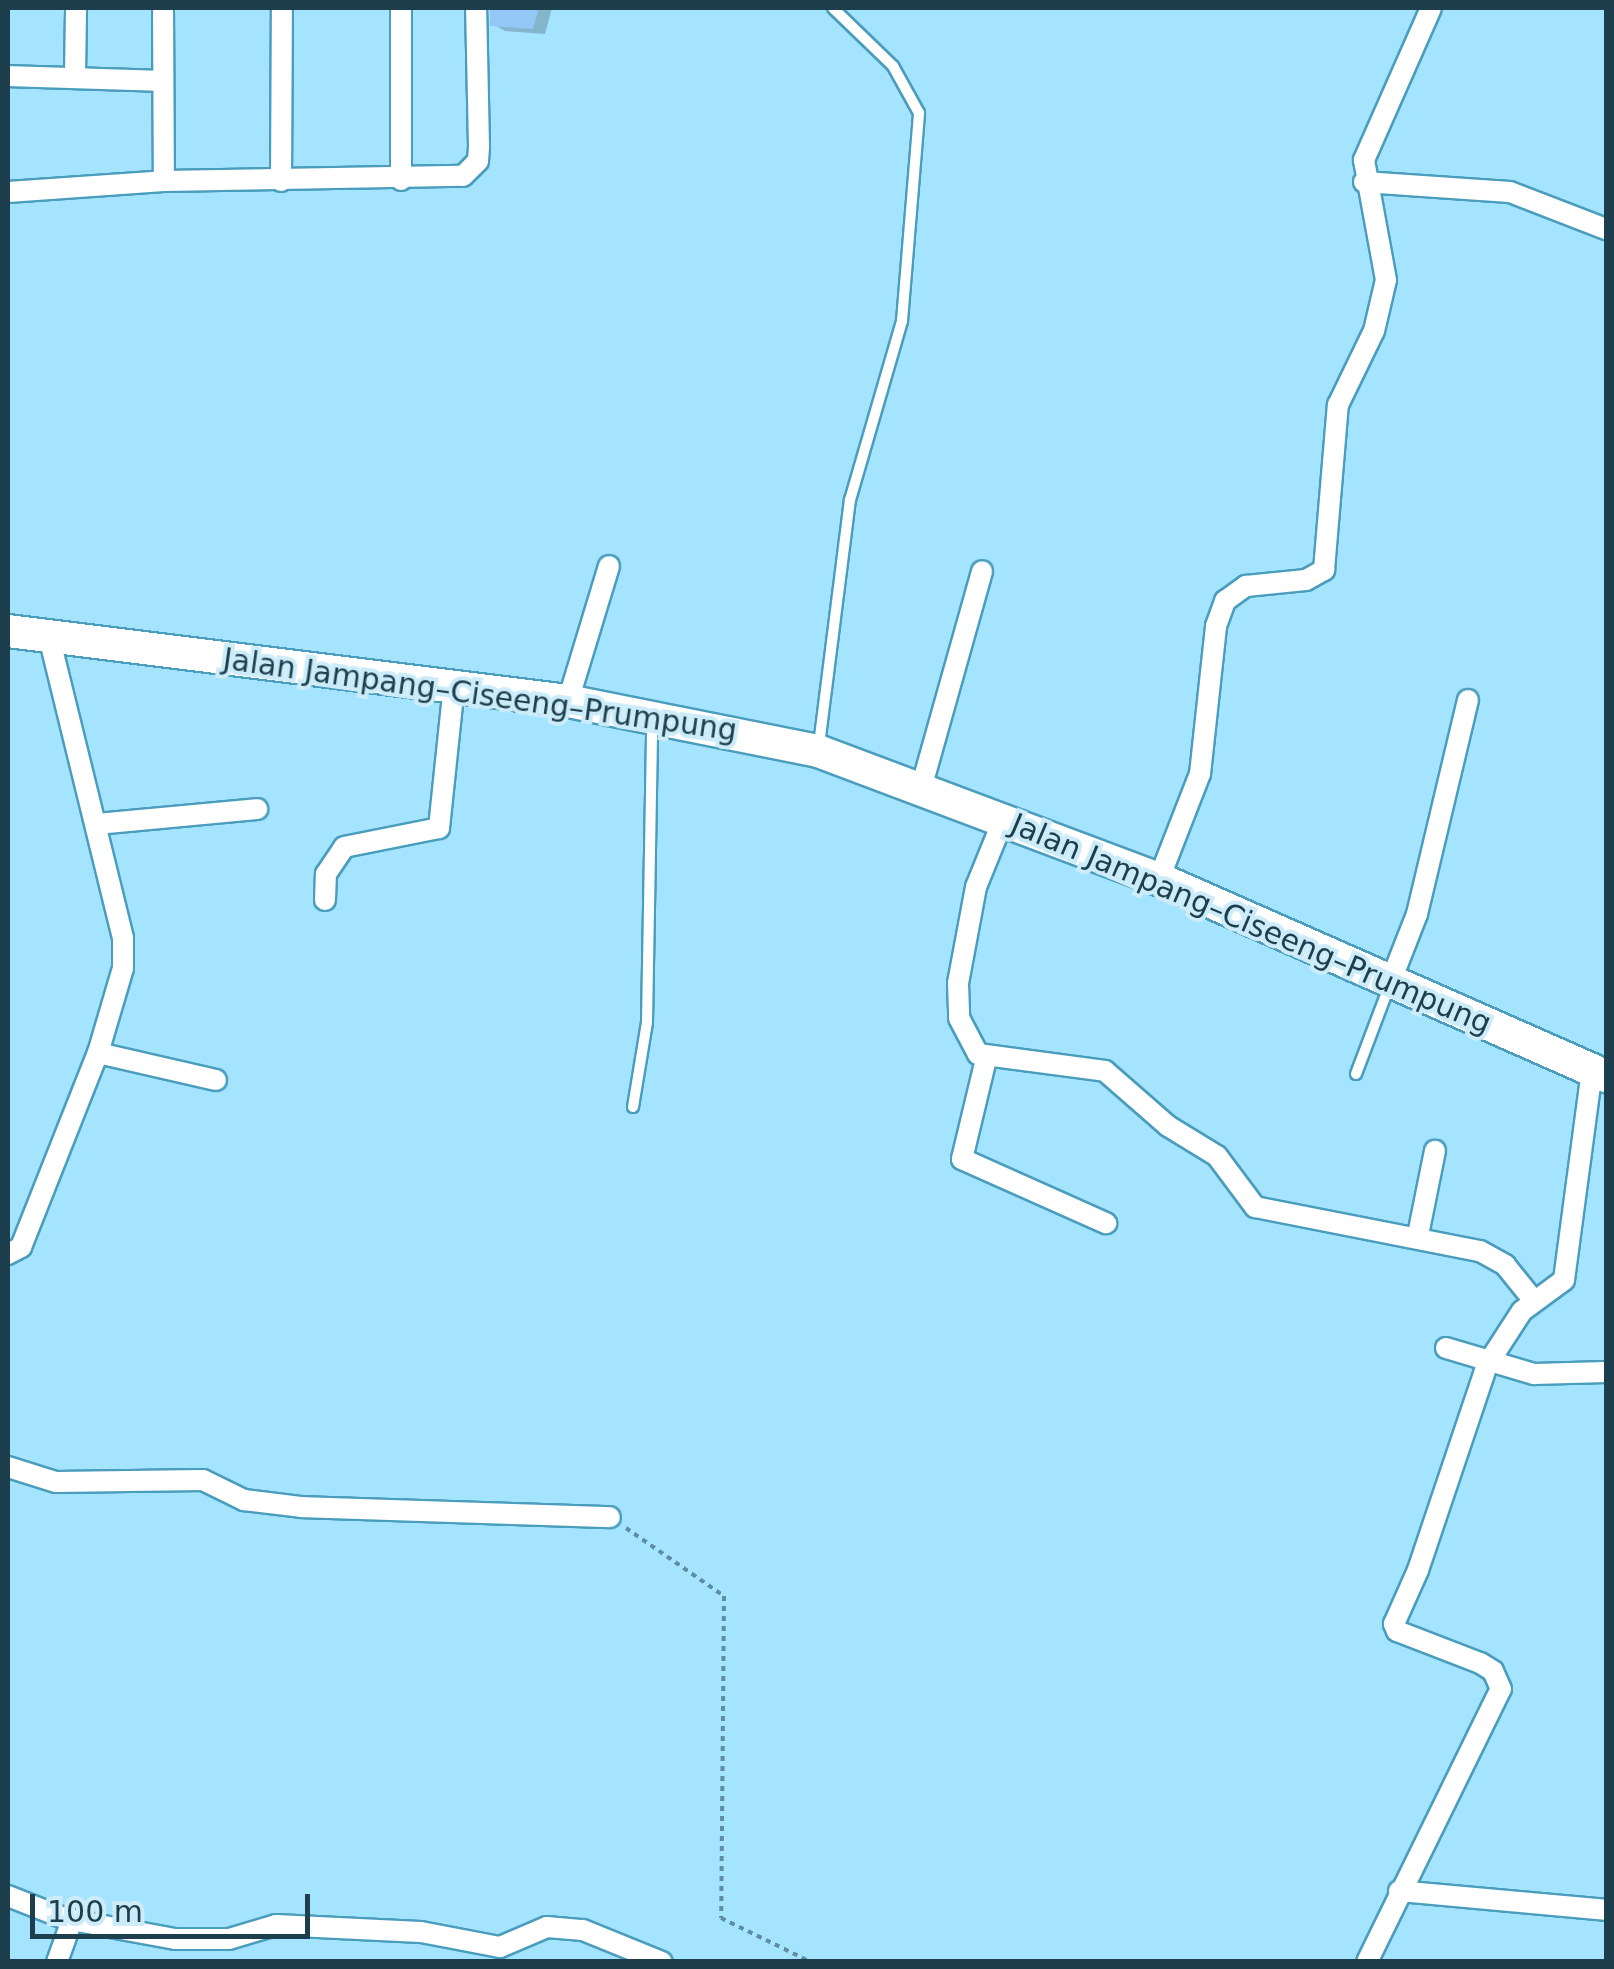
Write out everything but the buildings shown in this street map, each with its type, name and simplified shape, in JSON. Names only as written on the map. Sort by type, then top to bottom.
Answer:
[{"type":"main road","name":"Jalan Jampang–Ciseeng–Prumpung","points":[[8,631],[568,701],[818,751],[922,785],[1160,879],[1390,984],[1599,1073]]},
{"type":"street","points":[[75,76],[76,8]]},
{"type":"street","points":[[163,8],[164,181]]},
{"type":"street","points":[[281,181],[282,8]]},
{"type":"street","points":[[401,8],[401,180]]},
{"type":"street","points":[[8,192],[164,181],[463,176],[478,161],[476,8]]},
{"type":"street","points":[[1160,879],[1200,774],[1216,626],[1225,602],[1246,586],[1306,580],[1324,570],[1338,404],[1374,332],[1386,280],[1364,182],[1370,142],[1432,8]]},
{"type":"street","points":[[8,76],[163,81]]},
{"type":"street","points":[[1364,182],[1510,192],[1606,229]]},
{"type":"street","points":[[568,701],[608,566]]},
{"type":"street","points":[[922,785],[982,571]]},
{"type":"street","points":[[8,1254],[22,1246],[98,1053],[124,951],[49,636]]},
{"type":"street","points":[[324,900],[326,874],[344,847],[439,828],[454,686]]},
{"type":"street","points":[[1390,984],[1417,914],[1468,700]]},
{"type":"street","points":[[96,824],[257,809]]},
{"type":"street","points":[[1004,818],[976,887],[958,983],[959,1018],[986,1059],[962,1160],[1106,1222]]},
{"type":"street","points":[[98,1053],[216,1080]]},
{"type":"street","points":[[986,1059],[1087,1064],[1105,1070],[1168,1126],[1218,1156],[1256,1206],[1418,1235],[1480,1251],[1505,1265],[1534,1302]]},
{"type":"street","points":[[1367,1962],[1501,1690],[1494,1672],[1480,1663],[1394,1624],[1487,1365],[1510,1326],[1534,1302],[1559,1288],[1568,1270],[1599,1073]]},
{"type":"street","points":[[1418,1235],[1435,1151]]},
{"type":"street","points":[[1446,1348],[1487,1365],[1534,1374],[1606,1372]]},
{"type":"street","points":[[8,1467],[56,1482],[203,1480],[244,1500],[289,1506],[610,1517]]},
{"type":"street","points":[[1399,1891],[1606,1910]]},
{"type":"street","points":[[8,1896],[72,1920],[175,1939],[229,1939],[276,1925],[406,1930],[500,1947],[546,1927],[583,1930],[662,1962]]},
{"type":"street","points":[[57,1962],[72,1920]]},
{"type":"lane","points":[[818,751],[850,500],[902,321],[920,113],[893,66],[833,8]]},
{"type":"lane","points":[[633,1106],[648,1022],[652,716]]},
{"type":"lane","points":[[1356,1074],[1390,984]]},
{"type":"path","points":[[610,1517],[724,1596],[721,1918],[811,1962]]}]
